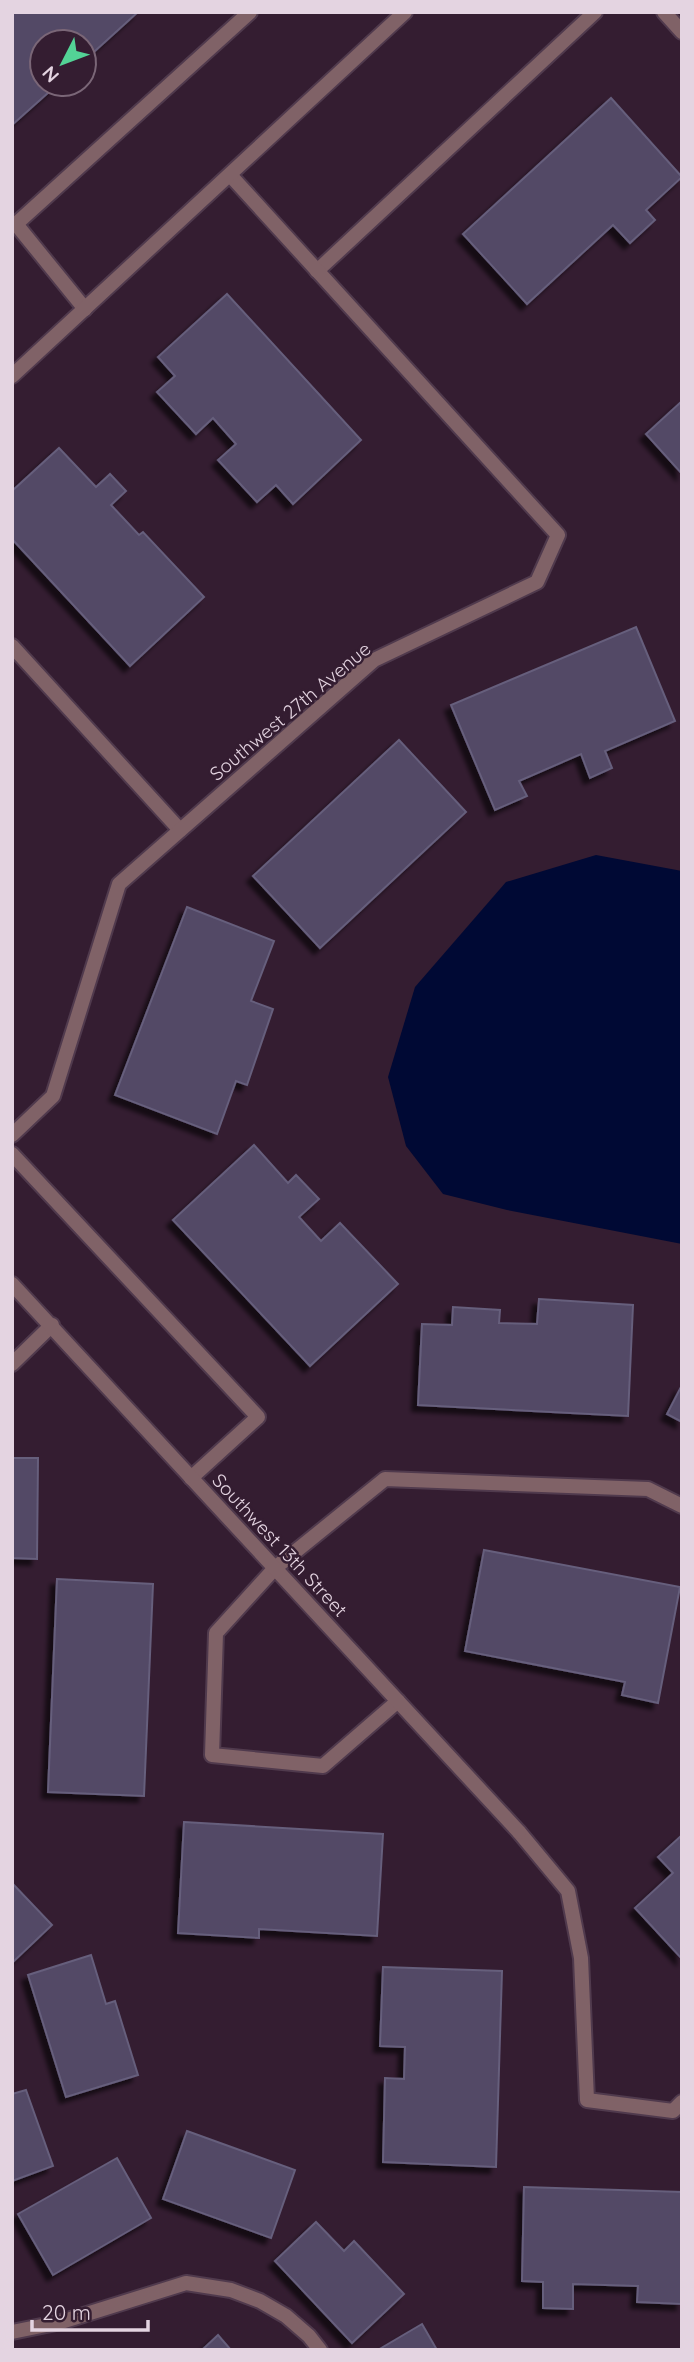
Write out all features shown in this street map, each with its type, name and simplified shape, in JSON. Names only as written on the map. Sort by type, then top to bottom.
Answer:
[{"type":"street","points":[[85,309],[16,224],[250,12]]},
{"type":"street","points":[[12,376],[405,12]]},
{"type":"street","points":[[317,271],[596,12]]},
{"type":"street","points":[[664,12],[682,32]]},
{"type":"street","name":"Southwest 27th Avenue","points":[[12,1135],[53,1096],[119,884],[374,660],[537,582],[558,535],[231,176]]},
{"type":"street","points":[[12,646],[180,830]]},
{"type":"street","points":[[12,1154],[258,1417],[191,1478]]},
{"type":"street","name":"Southwest 13th Street","points":[[12,1284],[519,1832],[568,1891],[581,1958],[587,2100],[673,2110],[682,2102]]},
{"type":"street","points":[[12,1364],[52,1325]]},
{"type":"street","points":[[398,1701],[323,1766],[212,1755],[216,1633],[275,1568],[385,1479],[648,1489],[682,1506]]},
{"type":"street","points":[[12,2332],[61,2322],[186,2283],[231,2290],[260,2301],[286,2316],[309,2336],[320,2350]]},
{"type":"water","points":[[596,855],[682,871],[682,1244],[507,1210],[443,1194],[406,1146],[388,1077],[415,987],[506,882]]},
{"type":"building","points":[[12,12],[138,12],[98,48],[98,28],[28,28],[28,98],[42,98],[12,125]]},
{"type":"building","points":[[611,98],[682,177],[646,210],[655,220],[630,243],[613,225],[527,304],[463,234]]},
{"type":"building","points":[[227,294],[361,440],[293,504],[276,485],[257,502],[218,460],[236,444],[213,418],[196,434],[157,392],[175,376],[158,357]]},
{"type":"building","points":[[682,401],[682,474],[646,434]]},
{"type":"building","points":[[59,448],[96,487],[110,474],[126,491],[111,505],[139,535],[143,532],[204,597],[130,666],[12,539],[12,491]]},
{"type":"building","points":[[636,627],[675,721],[605,751],[612,768],[590,778],[581,754],[519,781],[527,796],[495,810],[451,705]]},
{"type":"building","points":[[399,740],[466,812],[320,948],[253,876]]},
{"type":"building","points":[[187,907],[274,941],[251,1001],[273,1009],[247,1085],[236,1081],[217,1134],[115,1095]]},
{"type":"building","points":[[254,1145],[288,1183],[296,1175],[319,1199],[299,1217],[321,1241],[340,1223],[398,1284],[310,1366],[173,1220]]},
{"type":"building","points":[[539,1299],[633,1305],[628,1416],[418,1405],[422,1324],[452,1325],[453,1307],[500,1310],[499,1323],[537,1324]]},
{"type":"building","points":[[682,1385],[682,1422],[667,1414]]},
{"type":"building","points":[[12,1458],[38,1458],[37,1559],[12,1558]]},
{"type":"building","points":[[484,1550],[680,1587],[658,1703],[622,1695],[625,1682],[465,1651]]},
{"type":"building","points":[[57,1579],[153,1584],[144,1796],[48,1792]]},
{"type":"building","points":[[184,1822],[383,1834],[377,1936],[259,1929],[259,1938],[178,1933]]},
{"type":"building","points":[[682,1835],[682,1959],[635,1908],[673,1873],[658,1857]]},
{"type":"building","points":[[12,1883],[52,1925],[12,1963]]},
{"type":"building","points":[[91,1955],[106,2004],[115,2001],[138,2075],[66,2097],[28,1975]]},
{"type":"building","points":[[383,1967],[502,1971],[496,2167],[383,2162],[385,2078],[404,2079],[405,2047],[380,2046]]},
{"type":"building","points":[[26,2090],[53,2166],[12,2181],[12,2094]]},
{"type":"building","points":[[187,2131],[295,2170],[271,2238],[163,2199]]},
{"type":"building","points":[[117,2158],[151,2218],[53,2275],[18,2214]]},
{"type":"building","points":[[524,2187],[682,2192],[682,2304],[637,2302],[638,2286],[573,2284],[573,2309],[543,2308],[543,2282],[522,2281]]},
{"type":"building","points":[[316,2222],[344,2251],[354,2241],[404,2294],[352,2343],[275,2261]]},
{"type":"building","points":[[422,2324],[437,2350],[378,2350]]},
{"type":"building","points":[[218,2335],[231,2350],[202,2350]]}]
